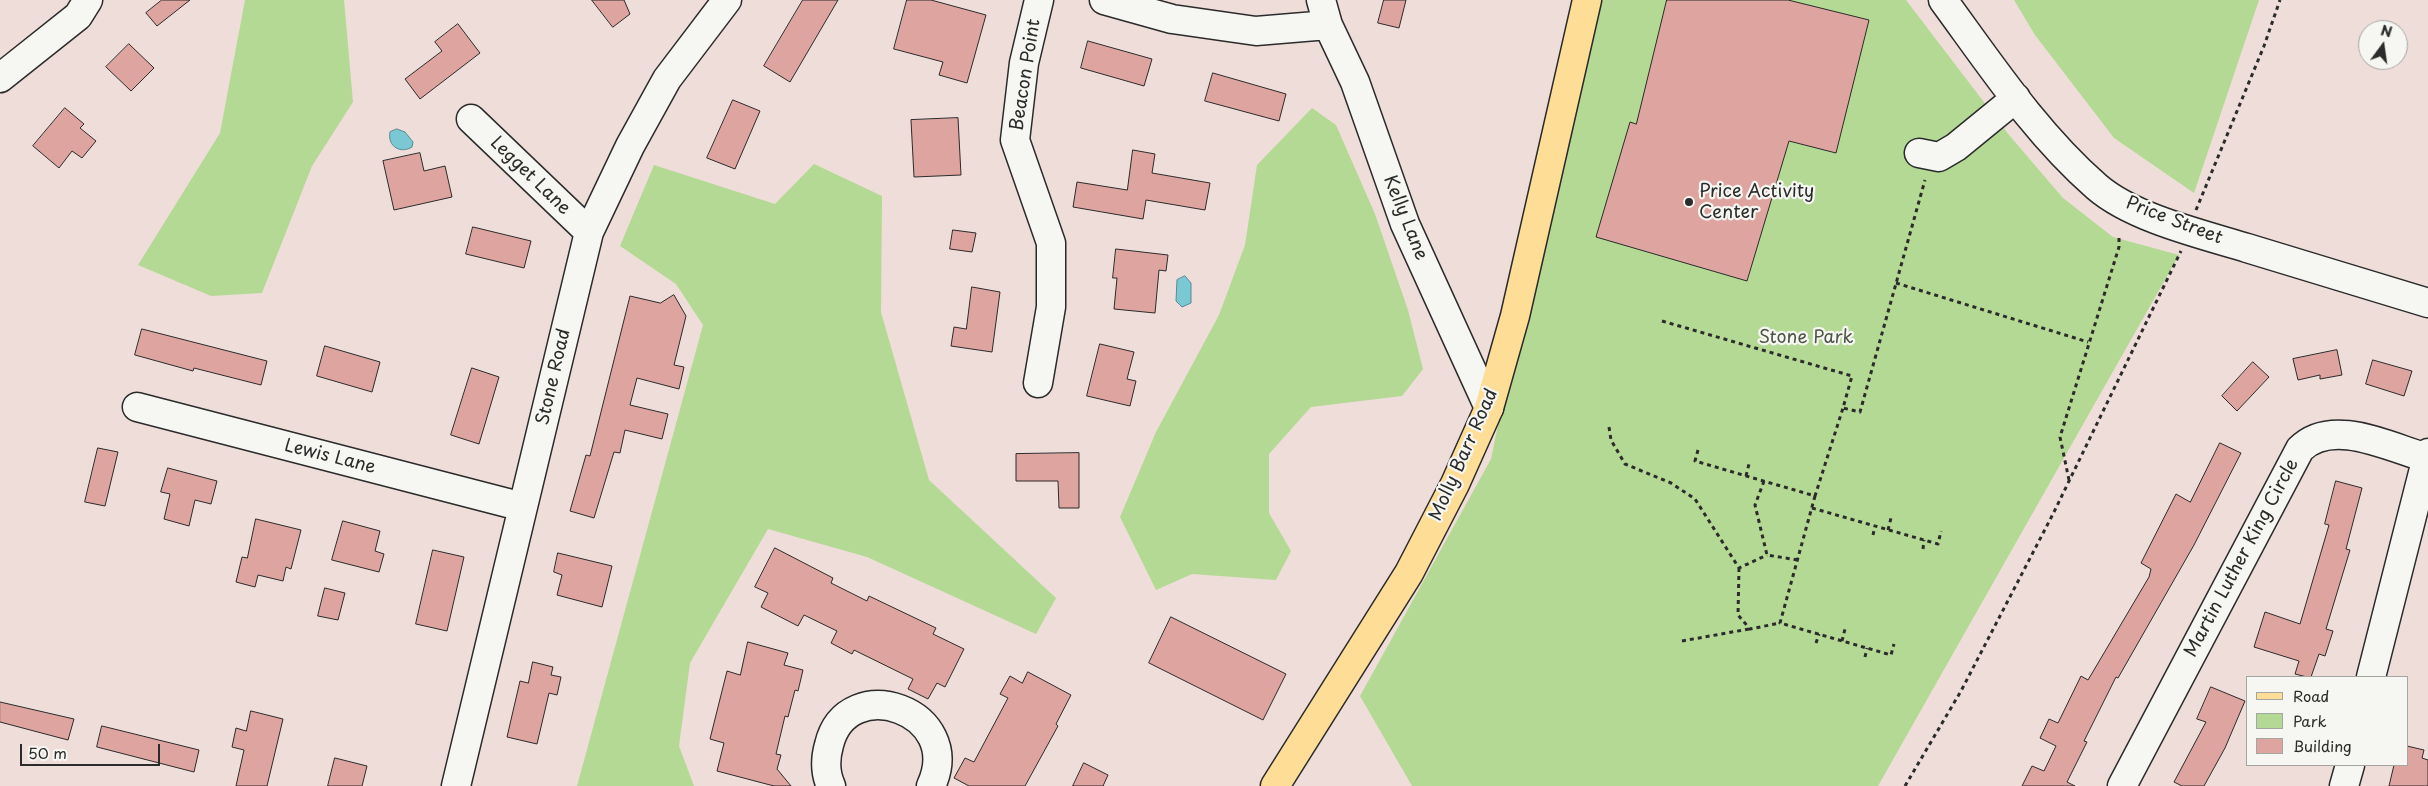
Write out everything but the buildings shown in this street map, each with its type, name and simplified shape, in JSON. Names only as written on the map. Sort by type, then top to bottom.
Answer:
[{"type":"main road","name":"Molly Barr Road","points":[[1275,786],[1409,573],[1455,484],[1489,408],[1515,316],[1587,0]]},
{"type":"street","points":[[0,78],[78,16],[88,0]]},
{"type":"street","name":"Stone Road","points":[[456,786],[589,232],[630,146],[663,86],[727,0]]},
{"type":"street","name":"Beacon Point","points":[[1038,383],[1051,307],[1051,242],[1015,140],[1024,63],[1039,0]]},
{"type":"street","points":[[1104,0],[1172,19],[1256,31],[1325,12]]},
{"type":"street","name":"Price Street","points":[[1942,0],[2016,98],[2054,143],[2098,188],[2135,210],[2190,231],[2428,303]]},
{"type":"street","name":"Kelly Lane","points":[[1325,12],[1355,82],[1405,224],[1489,408]]},
{"type":"street","points":[[1919,153],[1939,157],[1956,147],[2016,98]]},
{"type":"street","name":"Legget Lane","points":[[471,119],[589,232]]},
{"type":"street","name":"Lewis Lane","points":[[137,407],[523,507]]},
{"type":"street","name":"Martin Luther King Circle","points":[[2122,786],[2300,449],[2309,440],[2324,434],[2345,434],[2427,455]]},
{"type":"street","points":[[2372,676],[2427,455]]},
{"type":"street","points":[[831,786],[826,776],[826,755],[830,737],[842,720],[848,716],[859,709],[882,703],[913,714],[927,727],[936,745],[937,766],[931,786]]},
{"type":"street","points":[[2344,786],[2350,766]]},
{"type":"path","points":[[1905,786],[1961,691],[2069,480],[2190,231],[2197,204],[2264,46],[2280,0]]},
{"type":"path","points":[[1843,408],[1860,412],[1925,180]]},
{"type":"path","points":[[2069,480],[2060,437],[2119,247],[2119,234]]},
{"type":"path","points":[[1896,283],[2088,342]]},
{"type":"path","points":[[1662,321],[1852,376],[1815,496],[1780,623]]},
{"type":"path","points":[[1609,427],[1611,440],[1625,464],[1671,483],[1695,498],[1739,568],[1738,615],[1750,629]]},
{"type":"path","points":[[1698,450],[1695,461],[1815,496]]},
{"type":"path","points":[[1746,476],[1749,464]]},
{"type":"path","points":[[1764,481],[1755,505],[1767,555]]},
{"type":"path","points":[[1812,508],[1938,544],[1941,532]]},
{"type":"path","points":[[1888,530],[1891,518]]},
{"type":"path","points":[[1873,535],[1875,526]]},
{"type":"path","points":[[1923,549],[1924,540]]},
{"type":"path","points":[[1739,568],[1767,555],[1798,560]]},
{"type":"path","points":[[1682,642],[1780,623],[1891,655],[1894,644]]},
{"type":"path","points":[[1842,641],[1845,629]]},
{"type":"path","points":[[1816,643],[1819,634]]},
{"type":"path","points":[[1864,657],[1867,648]]},
{"type":"green space","points":[[245,0],[344,0],[353,102],[312,166],[262,293],[211,296],[138,265],[220,133]]},
{"type":"green space","name":"Stone Park","points":[[1592,0],[1906,0],[2009,135],[2063,198],[2113,237],[2179,255],[1878,786],[1412,786],[1360,696],[1491,459],[1574,58]]},
{"type":"green space","points":[[2014,0],[2259,0],[2194,193],[2114,138],[2035,35]]},
{"type":"green space","points":[[1312,108],[1336,125],[1375,214],[1408,310],[1423,369],[1402,396],[1311,407],[1269,454],[1269,513],[1291,551],[1276,580],[1192,574],[1156,590],[1120,517],[1156,432],[1219,315],[1245,245],[1257,165]]},
{"type":"green space","points":[[814,164],[882,196],[881,312],[929,480],[1056,598],[1036,634],[867,557],[768,529],[690,663],[679,746],[694,786],[577,786],[703,325],[676,284],[620,246],[654,165],[775,204]]},
{"type":"water","points":[[397,129],[405,132],[413,142],[412,147],[404,150],[393,145],[390,132]]},
{"type":"water","points":[[1185,276],[1191,283],[1191,303],[1182,307],[1176,301],[1177,280]]},
{"type":"place","name":"Price Activity Center","points":[[1689,202]]}]
